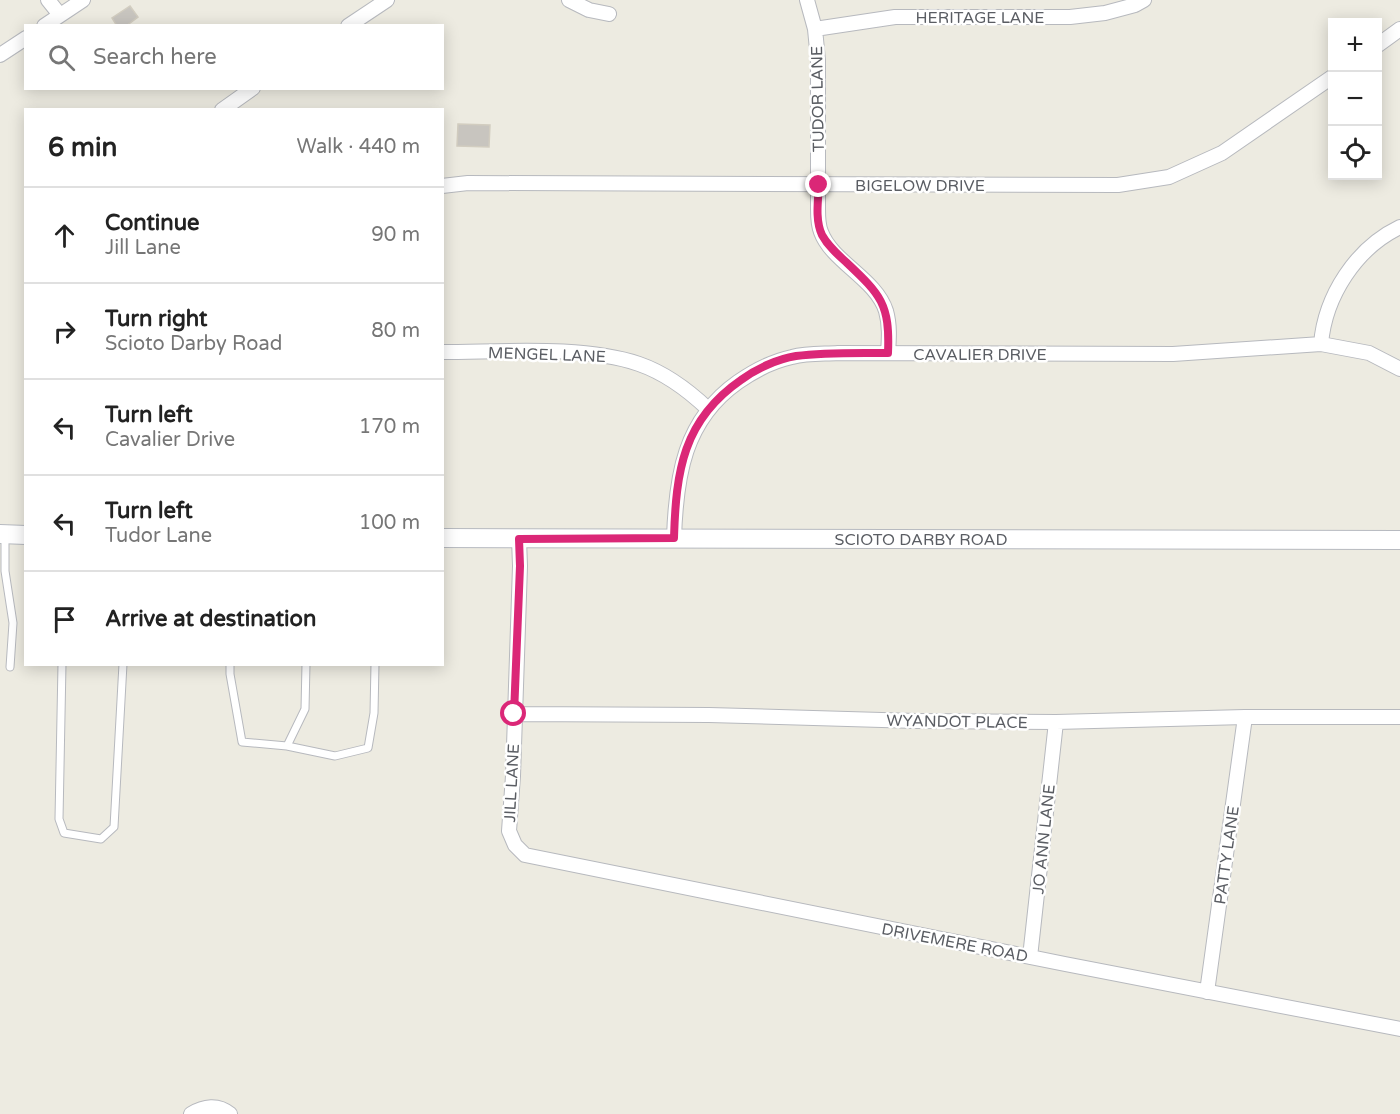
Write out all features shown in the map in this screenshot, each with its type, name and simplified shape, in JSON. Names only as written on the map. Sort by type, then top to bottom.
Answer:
[{"type":"main road","points":[[2,535],[24,535]]},
{"type":"main road","name":"SCIOTO DARBY ROAD","points":[[444,538],[1400,540]]},
{"type":"street","points":[[48,0],[60,15]]},
{"type":"street","points":[[47,24],[83,0]]},
{"type":"street","points":[[351,24],[387,0]]},
{"type":"street","points":[[569,0],[589,10],[609,14]]},
{"type":"street","name":"TUDOR LANE","points":[[807,0],[815,29],[818,60],[818,209],[821,233],[828,246],[881,300],[889,325],[888,353]]},
{"type":"street","name":"HERITAGE LANE","points":[[815,29],[896,17],[1070,17],[1105,13],[1144,0]]},
{"type":"street","points":[[1382,42],[1400,29]]},
{"type":"street","points":[[0,55],[24,39]]},
{"type":"street","name":"BIGELOW DRIVE","points":[[444,186],[468,183],[1118,185],[1169,177],[1222,153],[1328,80]]},
{"type":"street","points":[[225,108],[250,90]]},
{"type":"street","points":[[1321,344],[1322,328],[1331,302],[1344,277],[1362,254],[1386,234],[1400,227]]},
{"type":"street","name":"CAVALIER DRIVE","points":[[674,538],[675,507],[686,448],[694,430],[708,409],[728,389],[750,374],[794,356],[838,353],[1173,354],[1321,344],[1369,353],[1400,369]]},
{"type":"street","name":"MENGEL LANE","points":[[444,352],[572,352],[614,357],[640,364],[661,374],[679,385],[708,409]]},
{"type":"street","name":"JILL LANE","points":[[515,845],[509,831],[520,566],[519,539]]},
{"type":"street","name":"WYANDOT PLACE","points":[[514,714],[709,715],[916,721],[1056,722],[1245,717],[1400,717]]},
{"type":"street","name":"PATTY LANE","points":[[1207,992],[1245,717]]},
{"type":"street","name":"JO ANN LANE","points":[[1030,957],[1056,722]]},
{"type":"street","name":"DRIVEMERE ROAD","points":[[515,845],[525,855],[538,859],[1400,1029]]},
{"type":"street","points":[[195,1112],[213,1106],[230,1114]]},
{"type":"lane","points":[[2,535],[13,623],[10,668]]},
{"type":"lane","points":[[62,666],[58,819],[64,833],[101,839],[114,827],[123,666]]},
{"type":"lane","points":[[230,666],[242,742],[287,746],[335,756],[368,748],[374,713],[375,666]]},
{"type":"lane","points":[[287,746],[305,709],[306,666]]},
{"type":"building","points":[[130,6],[138,17],[129,24],[116,24],[112,18]]},
{"type":"building","points":[[458,124],[490,125],[489,147],[457,146]]},
{"type":"route","points":[[514,714],[519,539],[674,538],[675,507],[686,448],[705,412],[728,389],[750,374],[794,356],[888,353],[889,325],[881,300],[828,246],[821,233],[818,221],[819,185]]}]
